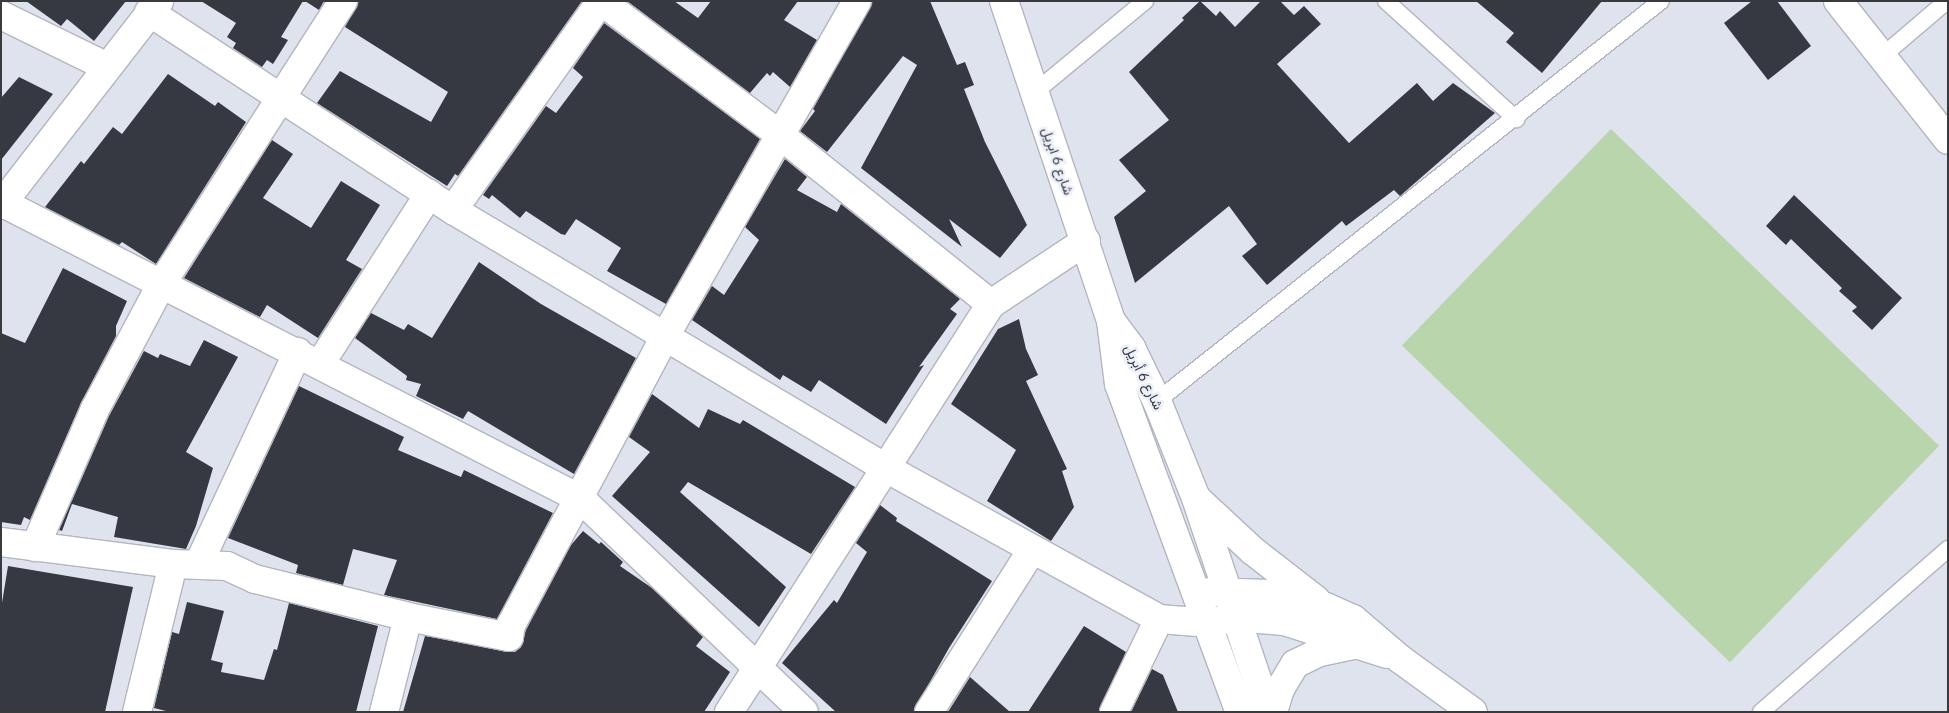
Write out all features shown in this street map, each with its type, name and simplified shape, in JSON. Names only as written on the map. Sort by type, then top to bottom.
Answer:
[{"type":"street","points":[[35,547],[95,410],[162,282],[282,99],[343,1]]},
{"type":"street","points":[[453,210],[601,1],[780,135],[991,304]]},
{"type":"street","points":[[1,542],[186,564],[227,566],[256,579],[408,617],[509,638],[511,625],[581,499],[664,338],[857,1]]},
{"type":"street","name":"شارع 6 ابريل","points":[[1004,1],[1086,241],[1111,321]]},
{"type":"street","points":[[1838,1],[1880,58],[1948,140]]},
{"type":"street","points":[[804,712],[759,666],[581,499],[162,282],[2,204],[154,7],[282,99],[453,210],[664,338],[884,467],[1159,619],[1284,621],[1360,644],[1400,659]]},
{"type":"street","points":[[1,15],[107,66]]},
{"type":"street","points":[[137,712],[186,564],[309,358],[429,194]]},
{"type":"street","points":[[729,712],[884,467],[991,304],[1086,241]]},
{"type":"street","name":"شارع 6 أبريل","points":[[1111,321],[1131,348],[1157,402],[1196,498],[1226,592],[1222,620],[1240,712]]},
{"type":"street","name":"شارع 6 أبريل","points":[[1111,321],[1120,384],[1198,593],[1222,620],[1268,712]]},
{"type":"street","points":[[1196,498],[1261,557],[1326,607],[1367,628],[1400,659],[1472,712]]},
{"type":"street","points":[[929,712],[1032,550]]},
{"type":"street","points":[[1198,593],[1270,594],[1326,607]]},
{"type":"street","points":[[384,712],[408,617]]},
{"type":"street","points":[[1114,712],[1159,619]]},
{"type":"street","points":[[1273,712],[1280,689],[1295,664],[1320,652],[1360,644]]},
{"type":"lane","points":[[1035,92],[1145,1]]},
{"type":"lane","points":[[1386,1],[1516,119]]},
{"type":"lane","points":[[1157,402],[1516,119],[1661,1]]},
{"type":"lane","points":[[1880,58],[1947,1]]},
{"type":"lane","points":[[1761,712],[1948,549]]},
{"type":"green space","points":[[1611,129],[1939,446],[1730,662],[1402,346]]},
{"type":"building","points":[[26,1],[126,1],[94,41],[67,19],[61,26]]},
{"type":"building","points":[[201,1],[303,1],[281,37],[288,40],[273,64],[267,60],[262,67],[233,48],[236,43],[227,37],[236,23]]},
{"type":"building","points":[[305,1],[324,1],[319,10]]},
{"type":"building","points":[[359,1],[582,1],[458,176],[455,174],[447,186],[317,103],[340,71],[431,122],[448,92],[345,27]]},
{"type":"building","points":[[627,1],[674,1],[698,18],[711,1],[798,1],[784,20],[817,40],[790,87],[773,72],[770,76],[767,73],[750,93]]},
{"type":"building","points":[[873,1],[930,1],[957,65],[965,62],[974,85],[964,89],[985,142],[1027,225],[1000,258],[949,219],[962,247],[861,168],[917,65],[903,56],[827,152],[800,131],[815,111],[813,109]]},
{"type":"building","points":[[1200,1],[1216,16],[1220,11],[1235,27],[1261,1],[1280,1],[1294,15],[1304,6],[1321,24],[1277,64],[1349,143],[1417,83],[1433,101],[1453,83],[1495,113],[1400,196],[1394,190],[1346,226],[1342,221],[1267,285],[1242,256],[1257,244],[1229,206],[1135,283],[1114,217],[1146,191],[1119,160],[1169,120],[1129,72],[1184,20],[1182,18]]},
{"type":"building","points":[[1476,1],[1602,1],[1542,73],[1506,42],[1514,33]]},
{"type":"building","points":[[1752,1],[1777,1],[1811,46],[1768,80],[1724,23]]},
{"type":"building","points":[[604,23],[760,139],[666,304],[607,271],[621,248],[576,219],[565,235],[561,234],[526,211],[520,218],[492,195],[489,199],[483,195],[546,106],[556,113],[583,77],[573,68]]},
{"type":"building","points":[[168,74],[215,106],[218,102],[246,122],[156,264],[122,242],[119,245],[45,207],[81,161],[84,164],[113,127],[122,134]]},
{"type":"building","points":[[19,77],[53,94],[1,160],[1,98]]},
{"type":"building","points":[[272,140],[293,154],[263,198],[311,228],[341,181],[380,205],[346,260],[362,269],[318,338],[267,305],[260,317],[184,278]]},
{"type":"building","points":[[785,159],[807,177],[797,190],[837,212],[841,204],[960,299],[950,309],[957,314],[919,367],[924,365],[886,424],[819,380],[811,392],[783,375],[780,380],[692,320],[712,286],[724,295],[759,240],[745,227]]},
{"type":"building","points":[[1794,195],[1902,298],[1872,330],[1852,311],[1857,307],[1839,291],[1842,288],[1791,239],[1786,245],[1766,226]]},
{"type":"building","points":[[479,262],[541,304],[636,358],[574,474],[468,411],[463,419],[416,396],[421,384],[406,380],[407,376],[355,338],[371,313],[404,330],[408,324],[432,338]]},
{"type":"building","points":[[63,268],[127,301],[116,326],[116,336],[81,403],[30,520],[24,517],[21,525],[1,522],[1,333],[25,343]]},
{"type":"building","points":[[1019,319],[1026,349],[1038,375],[1026,381],[1067,469],[1062,471],[1074,507],[1051,541],[987,501],[1016,450],[951,404],[998,329]]},
{"type":"building","points":[[204,340],[238,357],[186,452],[213,468],[196,526],[186,549],[114,537],[118,517],[72,504],[62,531],[59,530],[109,416],[144,351],[158,358],[160,354],[190,366]]},
{"type":"building","points":[[299,386],[404,437],[398,450],[461,477],[464,470],[553,513],[497,619],[384,595],[397,560],[353,549],[343,585],[296,573],[298,565],[228,538]]},
{"type":"building","points":[[652,394],[699,428],[708,409],[740,424],[743,420],[855,487],[811,554],[688,482],[680,492],[786,587],[759,627],[612,496],[650,452],[629,437]]},
{"type":"building","points":[[880,505],[897,518],[896,521],[992,581],[949,648],[913,712],[836,712],[782,663],[834,600],[837,603],[867,552],[856,543]]},
{"type":"building","points":[[583,531],[599,544],[601,542],[623,562],[620,566],[652,588],[703,637],[696,646],[730,672],[704,712],[403,712],[425,636],[515,652],[521,647],[526,630],[571,545]]},
{"type":"building","points":[[8,566],[133,587],[105,712],[1,712],[1,609]]},
{"type":"building","points":[[187,602],[224,611],[211,660],[223,663],[221,672],[264,680],[274,649],[277,650],[289,603],[378,626],[356,712],[170,712],[154,708],[172,632],[179,634]]},
{"type":"building","points":[[1084,626],[1126,652],[1099,712],[1028,712]]},
{"type":"building","points":[[1152,669],[1163,675],[1178,712],[1131,712]]},
{"type":"building","points":[[970,677],[1010,712],[948,712]]}]
